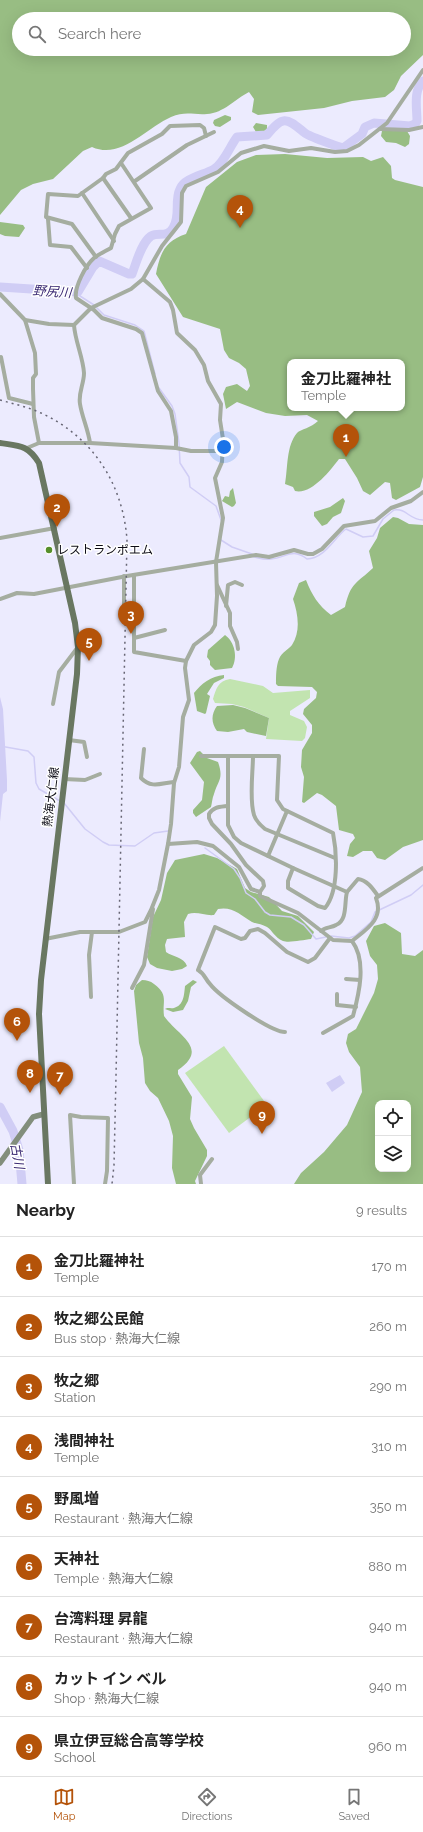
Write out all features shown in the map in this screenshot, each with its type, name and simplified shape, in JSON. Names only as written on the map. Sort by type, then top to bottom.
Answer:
[{"type":"main road","points":[[0,443],[27,448]]},
{"type":"main road","name":"熱海大仁線","points":[[27,448],[33,453],[39,463],[68,588],[78,647],[77,674],[44,939],[39,1014],[48,1184]]},
{"type":"street","points":[[25,320],[49,324],[74,325],[94,307],[131,289],[143,279],[162,246],[181,222],[182,194],[186,186],[218,172],[238,156],[264,146],[289,151],[311,148],[340,153],[359,145],[387,123],[394,115],[406,94],[423,70]]},
{"type":"street","points":[[87,268],[71,247],[50,245],[48,219],[45,215],[48,194],[74,196],[82,193],[103,178],[106,174],[116,169],[128,153],[158,136],[172,125],[200,125],[204,128],[206,136]]},
{"type":"street","points":[[380,129],[415,130],[423,127]]},
{"type":"street","points":[[134,181],[187,145],[214,132]]},
{"type":"street","points":[[121,163],[151,208],[131,218],[117,228],[111,248],[96,257],[87,268],[75,290],[75,296],[76,298],[94,307],[105,319],[136,329],[142,333],[158,391],[171,411],[178,449]]},
{"type":"street","points":[[103,178],[131,218]]},
{"type":"street","points":[[82,193],[114,241]]},
{"type":"street","points":[[48,219],[72,224],[96,257]]},
{"type":"street","points":[[44,939],[80,932],[119,932],[146,920],[159,890],[168,844],[174,782],[179,767],[183,717],[189,700],[185,668],[186,661],[194,645],[214,628],[217,596],[216,562],[223,518],[215,478],[222,462],[223,439],[220,420],[222,404],[208,382],[204,365],[195,350],[177,333],[170,302],[143,279]]},
{"type":"street","points":[[0,294],[25,320],[35,353],[36,374],[32,381],[33,404],[38,443]]},
{"type":"street","points":[[74,325],[74,332],[80,348],[84,372],[79,396],[80,406],[89,433],[90,443]]},
{"type":"street","points":[[1,357],[9,398],[33,404]]},
{"type":"street","points":[[27,448],[38,443],[90,443],[191,451],[222,451]]},
{"type":"street","points":[[0,599],[17,593],[34,594],[124,576],[256,555],[272,556],[294,550],[313,554],[322,549],[344,526],[375,521],[391,508],[411,501],[423,492]]},
{"type":"street","points":[[0,538],[55,528]]},
{"type":"street","points":[[134,575],[134,650],[137,654],[186,661]]},
{"type":"street","points":[[124,576],[124,621]]},
{"type":"street","points":[[226,606],[228,585],[235,582],[242,585]]},
{"type":"street","points":[[216,585],[222,593],[230,613],[230,626],[237,642],[238,649]]},
{"type":"street","points":[[134,638],[165,630]]},
{"type":"street","points":[[54,704],[58,672],[78,647]]},
{"type":"street","points":[[69,740],[84,742],[88,757]]},
{"type":"street","points":[[144,749],[141,778],[150,785],[160,786],[174,782]]},
{"type":"street","points":[[201,756],[279,756],[277,800],[279,805],[287,811],[333,832],[336,872],[334,885],[325,908],[318,906],[288,888],[288,881],[293,868]]},
{"type":"street","points":[[228,756],[228,824],[234,837],[241,844],[347,892]]},
{"type":"street","points":[[253,756],[252,806],[254,816],[261,826],[335,858]]},
{"type":"street","points":[[64,779],[85,780],[100,774]]},
{"type":"street","points":[[227,806],[213,809],[209,818],[212,824],[239,854],[246,865],[263,881],[264,886],[260,892]]},
{"type":"street","points":[[268,856],[287,811]]},
{"type":"street","points":[[168,844],[197,842],[213,846],[239,867],[251,889],[260,892]]},
{"type":"street","points":[[260,892],[260,896],[298,914],[330,938],[352,941],[377,917],[379,910],[376,898],[423,868]]},
{"type":"street","points":[[321,931],[337,925],[340,922],[345,908],[347,892],[360,879],[372,888],[378,896]]},
{"type":"street","points":[[132,988],[144,965],[153,906]]},
{"type":"street","points":[[285,1032],[269,1025],[230,1003],[210,984],[205,974],[198,970],[211,940],[212,931],[215,927],[241,939],[245,938],[250,931],[262,930],[287,952],[308,962],[315,958],[330,938]]},
{"type":"street","points":[[91,997],[89,955],[92,932]]},
{"type":"street","points":[[323,1034],[334,1026],[352,1018],[356,1007],[360,980],[360,959],[352,941]]},
{"type":"street","points":[[346,980],[360,980]]},
{"type":"street","points":[[337,994],[337,1005],[356,1007]]},
{"type":"street","points":[[0,1163],[33,1117],[44,1114]]},
{"type":"street","points":[[74,1184],[70,1115],[108,1118],[107,1171],[105,1184]]},
{"type":"street","points":[[201,1184],[200,1176],[212,1159]]},
{"type":"green space","points":[[0,0],[423,0],[423,55],[401,76],[394,90],[385,97],[352,101],[324,108],[258,115],[252,112],[254,99],[249,92],[219,111],[213,113],[185,114],[171,117],[123,146],[103,150],[92,147],[83,151],[53,179],[33,184],[21,190],[0,215]]},
{"type":"green space","points":[[225,115],[231,117],[231,120],[220,127],[215,126],[213,123],[214,120]]},
{"type":"green space","points":[[256,123],[267,125],[267,129],[261,133],[256,132],[253,127]]},
{"type":"green space","points":[[382,131],[407,131],[410,136],[409,144],[405,147],[396,143],[386,142],[381,136]]},
{"type":"green space","points":[[285,154],[327,158],[363,157],[371,161],[383,157],[391,166],[392,178],[423,187],[423,477],[420,487],[396,500],[392,498],[390,483],[385,482],[370,495],[363,491],[345,459],[339,459],[320,481],[307,489],[295,491],[293,487],[285,484],[289,451],[293,438],[297,433],[318,421],[307,415],[285,416],[266,413],[237,402],[226,409],[223,394],[226,387],[237,384],[247,391],[250,386],[246,369],[239,363],[229,358],[224,350],[220,329],[183,317],[156,274],[159,260],[168,244],[186,234],[206,187],[237,162],[256,155]]},
{"type":"green space","points":[[0,222],[23,225],[25,228],[19,237],[5,236],[0,234]]},
{"type":"green space","points":[[233,488],[236,503],[232,507],[222,501],[225,496],[229,497],[230,491]]},
{"type":"green space","points":[[343,498],[345,501],[341,513],[333,517],[327,524],[322,526],[314,516],[314,512],[330,507]]},
{"type":"green space","points":[[393,517],[409,524],[423,525],[423,840],[403,847],[385,860],[377,858],[372,851],[363,851],[353,857],[347,856],[350,844],[355,838],[353,834],[339,830],[336,806],[317,793],[304,803],[302,802],[304,777],[301,767],[302,750],[312,733],[312,725],[303,714],[304,709],[316,698],[317,692],[312,687],[278,686],[276,684],[276,678],[279,659],[292,645],[297,634],[298,622],[293,599],[299,583],[306,580],[316,599],[331,615],[345,607],[352,588],[373,568],[369,551],[377,538],[380,528]]},
{"type":"green space","points":[[225,635],[233,646],[235,655],[234,664],[232,668],[215,670],[210,665],[210,661],[207,657],[208,650]]},
{"type":"green space","points":[[224,675],[224,678],[214,683],[207,694],[210,696],[206,713],[197,711],[194,693],[207,681]]},
{"type":"green space","points":[[230,679],[263,686],[273,693],[310,690],[310,698],[290,711],[290,715],[304,721],[307,727],[305,738],[302,741],[266,739],[269,718],[244,707],[232,704],[215,703],[213,699],[218,686]]},
{"type":"green space","points":[[233,705],[245,708],[269,718],[266,736],[247,732],[244,729],[228,732],[217,731],[213,722],[215,709],[217,706]]},
{"type":"green space","points":[[200,751],[207,758],[218,762],[220,768],[220,779],[213,796],[211,807],[196,817],[193,810],[202,800],[204,782],[190,763],[197,752]]},
{"type":"green space","points":[[204,854],[217,858],[237,869],[245,888],[251,892],[269,897],[282,911],[298,916],[314,932],[311,939],[292,942],[283,941],[265,926],[252,922],[232,910],[223,908],[218,909],[214,915],[195,913],[188,914],[184,922],[185,937],[167,939],[165,945],[166,952],[181,959],[187,966],[182,969],[172,971],[157,968],[150,964],[147,957],[153,917],[161,900],[167,873],[175,860]]},
{"type":"green space","points":[[385,923],[401,933],[402,954],[415,956],[423,950],[423,1184],[294,1184],[301,1173],[324,1152],[347,1125],[362,1092],[360,1067],[349,1052],[346,1043],[348,1034],[356,1029],[374,993],[378,979],[377,965],[370,956],[366,941],[374,926]]},
{"type":"green space","points":[[142,980],[151,982],[162,992],[164,998],[164,1016],[188,1042],[191,1049],[191,1055],[187,1062],[178,1070],[178,1074],[192,1097],[190,1119],[207,1150],[207,1156],[195,1181],[196,1184],[176,1184],[172,1168],[173,1136],[169,1121],[158,1098],[150,1091],[145,1083],[143,1058],[139,1043],[134,991],[136,985]]},
{"type":"green space","points":[[193,980],[197,982],[191,987],[188,1001],[183,1010],[173,1012],[165,1009],[174,1008],[180,1005],[183,999],[185,986]]},
{"type":"green space","points":[[224,1046],[267,1105],[229,1133],[185,1073]]},
{"type":"water","points":[[0,697],[3,709],[7,791],[3,794],[0,822]]},
{"type":"water","points":[[340,1075],[345,1083],[332,1092],[326,1083]]},
{"type":"waterway","name":"野尻川","points":[[0,287],[78,292],[93,267],[99,261],[132,274],[137,259],[147,239],[154,235],[166,234],[173,228],[177,219],[178,194],[182,185],[190,179],[218,166],[237,137],[267,135],[282,121],[286,121],[294,124],[307,134],[343,148],[362,134],[365,127],[374,123],[410,126],[415,124],[417,121],[417,95],[423,81]]},
{"type":"waterway","points":[[78,292],[80,296],[94,305],[104,315],[135,325],[144,331],[155,374]]},
{"type":"waterway","points":[[159,388],[172,406],[175,414],[180,463],[189,477],[190,487],[216,506],[221,520]]},
{"type":"waterway","points":[[254,557],[269,559],[293,553],[307,559],[319,556],[346,529],[363,537],[373,536],[383,519],[394,510],[402,511],[414,518],[423,520]]},
{"type":"waterway","points":[[221,540],[232,547],[252,554]]},
{"type":"waterway","points":[[0,746],[28,751],[34,757],[36,783],[39,789],[60,801]]},
{"type":"waterway","points":[[64,803],[85,829],[109,845],[135,846],[154,833],[168,831]]},
{"type":"waterway","points":[[205,848],[234,869],[240,878],[246,893],[255,899],[265,912],[270,915],[291,917],[304,925],[316,939],[326,937]]},
{"type":"waterway","points":[[331,936],[349,938],[355,936],[371,922],[375,912],[411,895],[423,885]]},
{"type":"waterway","name":"古川","points":[[0,1107],[13,1131],[19,1150],[22,1184]]},
{"type":"railway","points":[[0,400],[41,413],[76,435],[102,464],[112,482],[124,519],[127,540],[114,1165],[112,1184]]},
{"type":"place","name":"浅間神社","points":[[240,228]]},
{"type":"place","name":"金刀比羅神社","points":[[346,457]]},
{"type":"place","name":"牧之郷公民館","points":[[57,527]]},
{"type":"place","name":"レストランポエム","points":[[49,550]]},
{"type":"place","name":"牧之郷","points":[[131,634]]},
{"type":"place","name":"野風増","points":[[89,661]]},
{"type":"place","name":"天神社","points":[[17,1041]]},
{"type":"place","name":"カット イン ベル","points":[[30,1093]]},
{"type":"place","name":"台湾料理 昇龍","points":[[60,1095]]},
{"type":"place","name":"県立伊豆総合高等学校","points":[[262,1134]]}]
